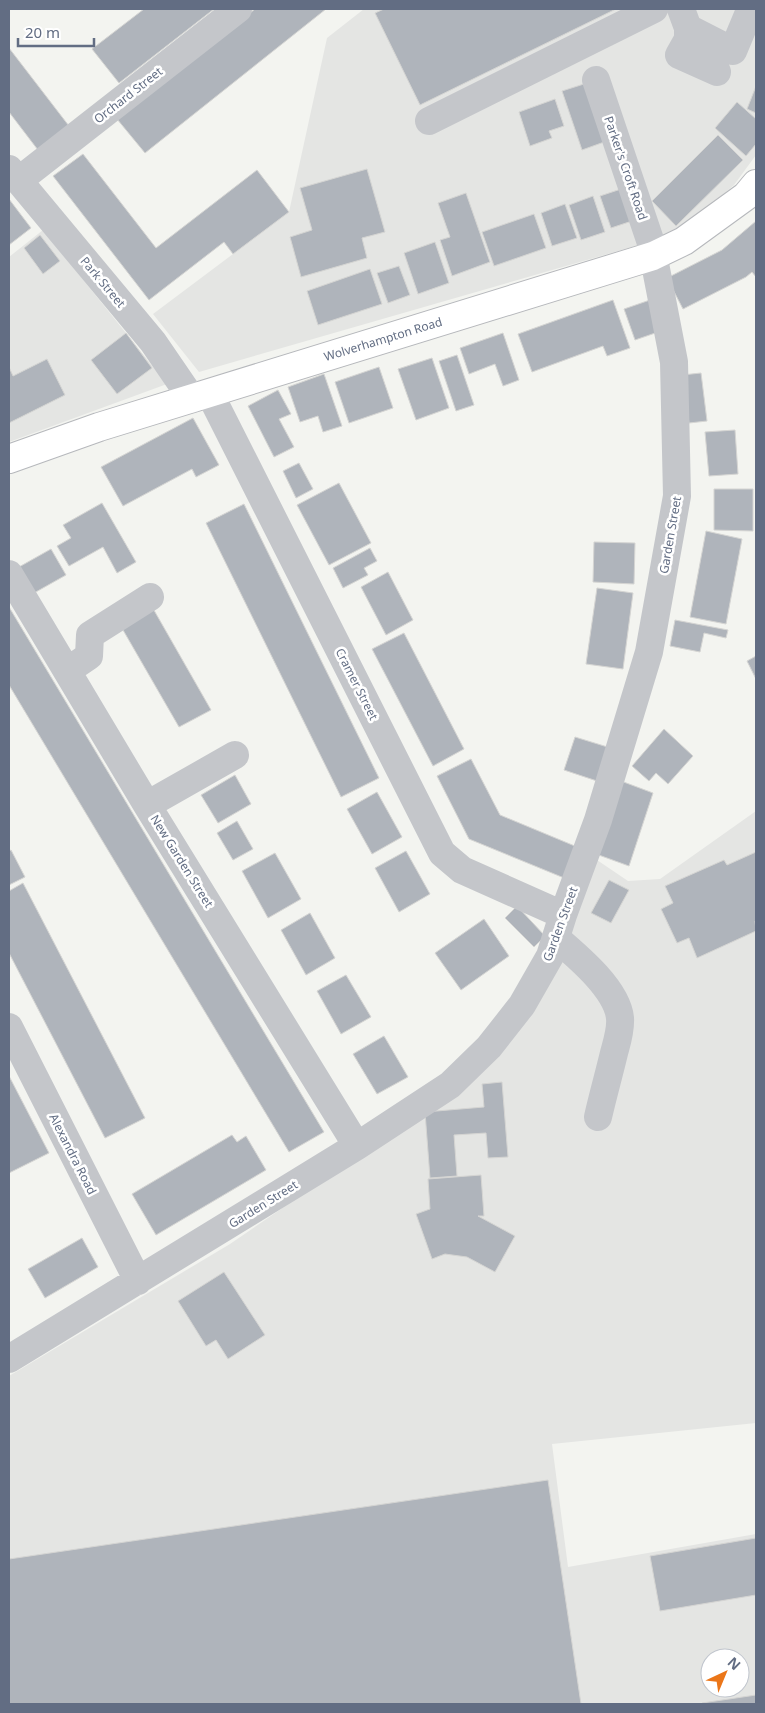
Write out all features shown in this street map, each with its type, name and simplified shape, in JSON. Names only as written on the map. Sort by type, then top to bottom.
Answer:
[{"type":"highway","name":"Wolverhampton Road","points":[[9,459],[99,427],[653,256],[684,241],[753,191]]},
{"type":"street","name":"Orchard Street","points":[[13,175],[238,9]]},
{"type":"street","points":[[430,121],[654,9]]},
{"type":"street","points":[[684,18],[733,51],[748,15]]},
{"type":"street","points":[[684,18],[688,38],[679,55],[717,72]]},
{"type":"street","name":"Parker's Croft Road","points":[[596,80],[651,244],[653,256]]},
{"type":"street","name":"Park Street","points":[[13,175],[153,342],[201,396]]},
{"type":"street","name":"Garden Street","points":[[9,1359],[357,1146],[450,1085],[489,1047],[522,1005],[550,956],[598,820],[649,652],[678,496],[674,362],[653,256]]},
{"type":"street","name":"Cramer Street","points":[[201,396],[442,853],[462,870],[559,927],[574,954],[606,988],[615,1002],[620,1018],[619,1033],[598,1117]]},
{"type":"street","name":"New Garden Street","points":[[9,574],[147,805],[357,1146]]},
{"type":"street","points":[[67,671],[89,656],[90,635],[150,597]]},
{"type":"street","points":[[147,805],[235,755]]},
{"type":"street","name":"Alexandra Road","points":[[9,1027],[138,1281]]},
{"type":"shaded area","points":[[364,9],[756,9],[756,155],[734,185],[677,234],[199,372],[153,314],[289,212],[327,38]]},
{"type":"shaded area","points":[[43,230],[167,384],[9,442],[9,257]]},
{"type":"shaded area","points":[[756,811],[756,1423],[552,1444],[568,1567],[756,1534],[756,1704],[9,1704],[9,1376],[230,1244],[388,1136],[521,1023],[597,860],[628,881],[660,879]]},
{"type":"building","points":[[144,9],[214,9],[119,83],[92,49]]},
{"type":"building","points":[[255,9],[326,9],[145,153],[117,119]]},
{"type":"building","points":[[384,9],[616,9],[420,105],[375,13]]},
{"type":"building","points":[[9,48],[69,126],[38,150],[9,112]]},
{"type":"building","points":[[587,83],[607,141],[582,150],[562,91]]},
{"type":"building","points":[[756,86],[756,113],[747,109]]},
{"type":"building","points":[[555,99],[564,126],[549,131],[552,138],[530,146],[519,112]]},
{"type":"building","points":[[737,102],[756,119],[756,144],[746,156],[715,128]]},
{"type":"building","points":[[718,135],[743,160],[676,226],[652,201]]},
{"type":"building","points":[[83,154],[156,248],[257,170],[289,212],[233,254],[224,242],[149,300],[53,176]]},
{"type":"building","points":[[367,169],[385,232],[362,238],[367,258],[301,277],[290,237],[312,230],[300,188]]},
{"type":"building","points":[[624,188],[635,220],[611,228],[600,196]]},
{"type":"building","points":[[466,193],[490,262],[452,276],[440,240],[450,237],[438,203]]},
{"type":"building","points":[[593,196],[605,232],[581,240],[569,205]]},
{"type":"building","points":[[9,199],[31,228],[9,245]]},
{"type":"building","points":[[565,204],[577,238],[552,246],[541,213]]},
{"type":"building","points":[[534,214],[546,248],[494,266],[482,232]]},
{"type":"building","points":[[756,221],[756,277],[752,272],[746,277],[683,309],[667,278],[722,250]]},
{"type":"building","points":[[40,235],[60,261],[43,274],[24,248]]},
{"type":"building","points":[[435,242],[449,283],[418,294],[404,253]]},
{"type":"building","points":[[399,266],[410,295],[388,303],[377,273]]},
{"type":"building","points":[[370,269],[382,304],[318,325],[307,291]]},
{"type":"building","points":[[613,300],[630,348],[607,356],[603,346],[532,372],[518,334]]},
{"type":"building","points":[[650,300],[661,331],[635,340],[624,309]]},
{"type":"building","points":[[126,333],[152,368],[117,394],[91,360]]},
{"type":"building","points":[[503,333],[519,380],[503,386],[495,364],[469,374],[460,348]]},
{"type":"building","points":[[457,355],[474,405],[456,411],[439,361]]},
{"type":"building","points":[[432,358],[449,408],[416,420],[398,369]]},
{"type":"building","points":[[47,359],[65,395],[9,423],[9,367],[13,376]]},
{"type":"building","points":[[379,367],[393,408],[349,423],[335,382]]},
{"type":"building","points":[[701,373],[707,421],[689,423],[682,375]]},
{"type":"building","points":[[324,374],[342,426],[323,432],[318,416],[300,422],[288,387]]},
{"type":"building","points":[[278,390],[291,414],[279,419],[294,447],[274,457],[248,406]]},
{"type":"building","points":[[193,418],[219,465],[196,477],[192,469],[123,506],[101,467]]},
{"type":"building","points":[[735,430],[738,474],[709,476],[705,432]]},
{"type":"building","points":[[299,463],[313,489],[296,498],[283,471]]},
{"type":"building","points":[[339,483],[371,543],[329,565],[297,505]]},
{"type":"building","points":[[714,489],[753,489],[753,531],[714,530]]},
{"type":"building","points":[[102,503],[136,562],[117,573],[103,547],[69,566],[57,546],[71,538],[63,525]]},
{"type":"building","points":[[244,504],[379,778],[341,797],[206,523]]},
{"type":"building","points":[[706,531],[742,539],[726,624],[690,617]]},
{"type":"building","points":[[594,542],[635,543],[634,584],[593,582]]},
{"type":"building","points":[[370,548],[377,561],[364,568],[368,575],[343,588],[333,568]]},
{"type":"building","points":[[51,549],[66,575],[34,593],[19,567]]},
{"type":"building","points":[[388,572],[413,620],[386,635],[361,587]]},
{"type":"building","points":[[597,588],[633,593],[623,669],[586,664]]},
{"type":"building","points":[[151,605],[211,710],[179,727],[119,623]]},
{"type":"building","points":[[9,607],[324,1132],[289,1152],[9,685]]},
{"type":"building","points":[[675,620],[728,630],[726,638],[704,633],[700,652],[670,646]]},
{"type":"building","points":[[404,633],[464,749],[433,766],[372,649]]},
{"type":"building","points":[[756,656],[756,679],[747,661]]},
{"type":"building","points":[[664,729],[693,756],[668,784],[656,773],[649,781],[632,766]]},
{"type":"building","points":[[575,737],[614,749],[603,783],[564,770]]},
{"type":"building","points":[[471,759],[500,815],[582,849],[569,880],[469,839],[437,776]]},
{"type":"building","points":[[235,775],[251,804],[218,823],[201,795]]},
{"type":"building","points":[[621,781],[653,793],[629,866],[596,854]]},
{"type":"building","points":[[377,792],[402,837],[372,854],[347,809]]},
{"type":"building","points":[[237,821],[253,849],[233,860],[217,833]]},
{"type":"building","points":[[11,850],[25,877],[9,885],[9,851]]},
{"type":"building","points":[[406,851],[430,894],[399,912],[375,868]]},
{"type":"building","points":[[756,852],[756,931],[697,958],[689,938],[677,943],[661,909],[673,903],[665,886],[724,860],[727,865]]},
{"type":"building","points":[[275,853],[301,899],[268,918],[242,871]]},
{"type":"building","points":[[609,880],[629,890],[611,923],[591,913]]},
{"type":"building","points":[[23,883],[145,1118],[105,1138],[9,953],[9,891]]},
{"type":"building","points":[[517,906],[545,936],[534,947],[505,918]]},
{"type":"building","points":[[310,913],[335,958],[306,975],[281,930]]},
{"type":"building","points":[[484,919],[509,956],[461,990],[435,953]]},
{"type":"building","points":[[346,975],[371,1017],[341,1034],[317,991]]},
{"type":"building","points":[[384,1036],[408,1077],[377,1094],[353,1054]]},
{"type":"building","points":[[9,1076],[49,1153],[9,1173]]},
{"type":"building","points":[[502,1082],[508,1157],[488,1158],[486,1133],[454,1135],[457,1176],[430,1178],[425,1112],[484,1107],[482,1084]]},
{"type":"building","points":[[232,1135],[237,1142],[246,1136],[266,1170],[156,1235],[132,1194]]},
{"type":"building","points":[[481,1175],[484,1216],[478,1216],[515,1236],[495,1272],[467,1257],[445,1254],[432,1259],[416,1214],[430,1209],[428,1179]]},
{"type":"building","points":[[82,1238],[98,1267],[45,1298],[28,1269]]},
{"type":"building","points":[[224,1272],[265,1335],[228,1359],[216,1340],[206,1346],[178,1301]]},
{"type":"building","points":[[548,1480],[581,1704],[9,1704],[9,1559]]},
{"type":"building","points":[[756,1538],[756,1595],[660,1611],[650,1556]]},
{"type":"building","points":[[756,1695],[756,1704],[702,1704],[736,1698],[750,1698],[750,1696]]}]
